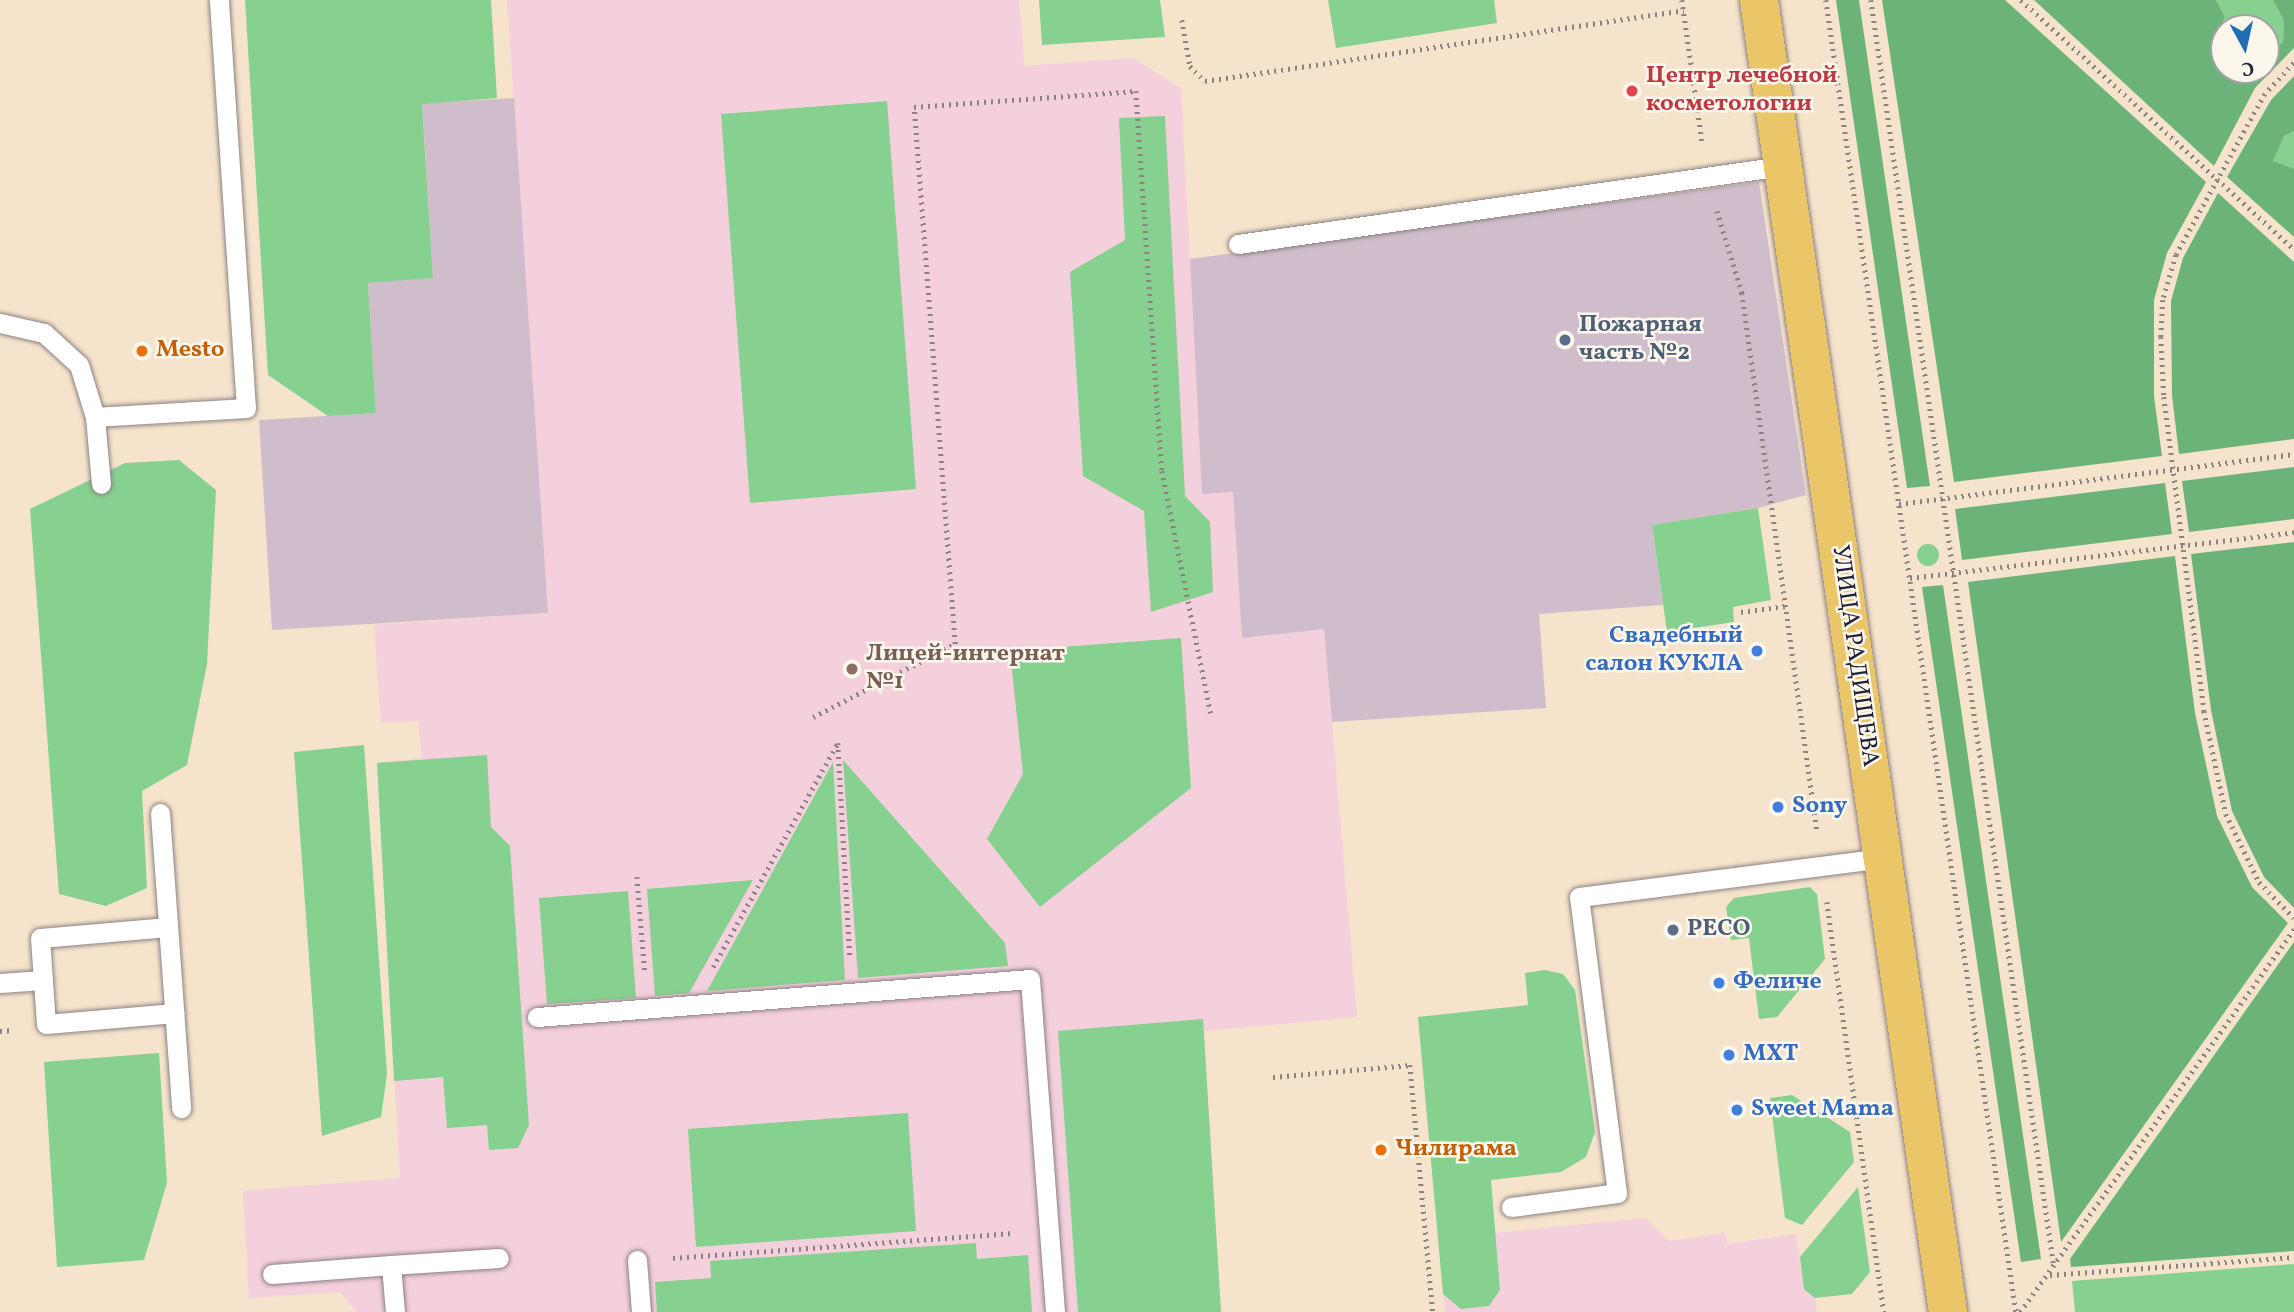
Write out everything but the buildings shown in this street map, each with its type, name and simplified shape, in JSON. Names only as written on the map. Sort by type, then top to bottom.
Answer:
[{"type":"main road","name":"УЛИЦА РАДИЩЕВА","points":[[1759,0],[1948,1312]]},
{"type":"lane","points":[[95,417],[246,408],[219,0]]},
{"type":"lane","points":[[1238,244],[1782,166]]},
{"type":"lane","points":[[0,323],[44,333],[79,365],[95,417],[101,484]]},
{"type":"lane","points":[[160,813],[181,1108]]},
{"type":"lane","points":[[1511,1207],[1618,1193],[1579,897],[1882,858]]},
{"type":"lane","points":[[168,927],[40,938],[46,1024],[175,1013]]},
{"type":"lane","points":[[537,1017],[1030,979],[1055,1312]]},
{"type":"lane","points":[[0,983],[43,980]]},
{"type":"lane","points":[[272,1273],[499,1258]]},
{"type":"lane","points":[[637,1260],[641,1312]]},
{"type":"lane","points":[[391,1265],[395,1312]]},
{"type":"path","points":[[1682,0],[1707,177],[1742,293],[1884,1312]]},
{"type":"path","points":[[1826,0],[2018,1312]]},
{"type":"path","points":[[1871,0],[2054,1267]]},
{"type":"path","points":[[2021,0],[2294,249]]},
{"type":"path","points":[[1182,19],[1190,66],[1205,82],[1684,10]]},
{"type":"path","points":[[2294,63],[2264,94],[2216,180],[2176,256],[2163,300],[2164,397],[2204,711],[2226,814],[2259,882],[2294,918]]},
{"type":"path","points":[[813,717],[954,644],[914,107],[1136,91],[1162,471],[1211,713]]},
{"type":"path","points":[[1899,504],[2294,454]]},
{"type":"path","points":[[1910,578],[2294,531]]},
{"type":"path","points":[[1741,612],[1786,606]]},
{"type":"path","points":[[692,1005],[838,742],[852,993]]},
{"type":"path","points":[[637,877],[648,1009]]},
{"type":"path","points":[[2018,1312],[2049,1276],[2294,929]]},
{"type":"path","points":[[1273,1077],[1410,1065],[1433,1312]]},
{"type":"path","points":[[637,1260],[1049,1230]]},
{"type":"path","points":[[2049,1276],[2294,1257]]},
{"type":"shaded area","name":"Лицей-интернат №1","points":[[507,0],[1019,0],[1024,66],[1133,58],[1181,88],[1202,493],[1233,492],[1242,637],[1324,629],[1357,1017],[1204,1031],[1221,1312],[356,1312],[340,1292],[249,1298],[243,1191],[400,1178],[377,763],[422,758],[418,721],[381,723],[374,625],[548,613]]},
{"type":"shaded area","points":[[514,98],[548,613],[272,630],[259,420],[376,413],[368,282],[433,278],[422,103]]},
{"type":"shaded area","name":"Пожарная часть №2","points":[[1759,182],[1806,495],[1758,508],[1652,525],[1663,605],[1539,614],[1546,708],[1332,722],[1324,629],[1242,638],[1233,492],[1202,494],[1190,259]]},
{"type":"shaded area","points":[[1646,1218],[1669,1241],[1725,1233],[1727,1244],[1796,1234],[1804,1288],[1815,1298],[1817,1312],[1445,1312],[1443,1294],[1461,1309],[1500,1290],[1495,1233]]},
{"type":"green space","points":[[245,0],[491,0],[497,98],[422,104],[433,278],[368,283],[376,413],[328,416],[268,375]]},
{"type":"green space","points":[[1039,0],[1160,0],[1165,37],[1042,45]]},
{"type":"green space","points":[[1328,0],[1494,0],[1497,23],[1336,48]]},
{"type":"green space","points":[[1836,0],[1859,0],[1930,486],[1907,488]]},
{"type":"green space","points":[[1882,0],[2005,0],[2206,182],[2167,253],[2154,300],[2154,396],[2162,456],[1954,482]]},
{"type":"green space","points":[[2034,0],[2216,0],[2223,14],[2210,14],[2210,84],[2259,84],[2214,166]]},
{"type":"green space","points":[[2216,0],[2273,0],[2284,21],[2283,41],[2280,44],[2280,14],[2223,14]]},
{"type":"green space","points":[[2273,0],[2294,0],[2294,48],[2280,62],[2284,21]]},
{"type":"green space","points":[[2294,76],[2294,131],[2284,136],[2273,161],[2294,169],[2294,237],[2227,177],[2271,100]]},
{"type":"green space","points":[[887,101],[916,489],[750,503],[721,114]]},
{"type":"green space","points":[[1165,116],[1185,496],[1210,522],[1213,592],[1151,612],[1144,511],[1083,476],[1070,272],[1125,240],[1119,118]]},
{"type":"green space","points":[[2294,131],[2292,171],[2273,161],[2284,135]]},
{"type":"green space","points":[[2218,193],[2294,262],[2294,439],[2179,454],[2172,396],[2171,301],[2183,258]]},
{"type":"green space","points":[[179,460],[216,490],[207,664],[187,765],[142,791],[147,888],[106,906],[59,894],[30,509],[125,463]]},
{"type":"green space","points":[[2294,467],[2294,519],[2189,532],[2182,481]]},
{"type":"green space","points":[[2165,483],[2172,534],[1962,560],[1955,509]]},
{"type":"green space","points":[[1758,508],[1771,600],[1733,607],[1734,622],[1667,632],[1652,525]]},
{"type":"green space","points":[[2294,542],[2294,908],[2264,877],[2232,811],[2211,710],[2191,554]]},
{"type":"green space","points":[[1928,544],[1936,547],[1939,555],[1936,563],[1928,566],[1920,563],[1917,555],[1920,547]]},
{"type":"green space","points":[[2175,556],[2195,713],[2217,816],[2252,887],[2288,923],[2061,1242],[1968,582]]},
{"type":"green space","points":[[1943,585],[2041,1259],[2021,1262],[1922,587]]},
{"type":"green space","points":[[1181,638],[1191,788],[1040,907],[987,839],[1023,774],[1010,651]]},
{"type":"green space","points":[[364,745],[387,1074],[381,1117],[322,1136],[294,752]]},
{"type":"green space","points":[[487,755],[491,827],[510,846],[529,1125],[518,1148],[489,1150],[487,1125],[447,1128],[443,1077],[394,1081],[377,763]]},
{"type":"green space","points":[[843,760],[1005,943],[1008,966],[858,978]]},
{"type":"green space","points":[[833,762],[845,980],[707,991]]},
{"type":"green space","points":[[753,880],[689,993],[655,996],[647,889]]},
{"type":"green space","points":[[1810,887],[1817,894],[1825,959],[1777,1017],[1759,1019],[1749,938],[1731,940],[1726,907],[1734,898]]},
{"type":"green space","points":[[628,891],[636,998],[547,1004],[539,898]]},
{"type":"green space","points":[[2294,942],[2294,1251],[2071,1267],[2070,1259]]},
{"type":"green space","points":[[1545,970],[1563,974],[1575,990],[1595,1132],[1586,1157],[1561,1172],[1491,1180],[1500,1290],[1489,1306],[1461,1309],[1443,1294],[1418,1017],[1528,1005],[1525,973]]},
{"type":"green space","points":[[1203,1019],[1221,1312],[1078,1312],[1058,1031]]},
{"type":"green space","points":[[159,1053],[167,1183],[144,1260],[57,1267],[44,1062]]},
{"type":"green space","points":[[1792,1095],[1850,1132],[1854,1162],[1802,1225],[1785,1218],[1770,1098]]},
{"type":"green space","points":[[908,1113],[916,1231],[696,1247],[688,1129]]},
{"type":"green space","points":[[1858,1187],[1870,1272],[1852,1294],[1815,1298],[1804,1289],[1800,1257]]},
{"type":"green space","points":[[976,1243],[977,1259],[1028,1255],[1032,1312],[657,1312],[655,1282],[711,1278],[710,1261]]},
{"type":"green space","points":[[2294,1264],[2294,1312],[2075,1312],[2072,1281]]},
{"type":"place","name":"Центр лечебной косметологии","points":[[1632,91]]},
{"type":"place","name":"Пожарная часть №2","points":[[1565,340]]},
{"type":"place","name":"Mesto","points":[[142,351]]},
{"type":"place","name":"Свадебный салон КУКЛА","points":[[1757,651]]},
{"type":"place","name":"Лицей-интернат №1","points":[[852,669]]},
{"type":"place","name":"Sony","points":[[1778,807]]},
{"type":"place","name":"РЕСО","points":[[1673,930]]},
{"type":"place","name":"Феличе","points":[[1719,983]]},
{"type":"place","name":"MXT","points":[[1729,1055]]},
{"type":"place","name":"Sweet Mama","points":[[1737,1110]]},
{"type":"place","name":"Чилирама","points":[[1381,1150]]}]
